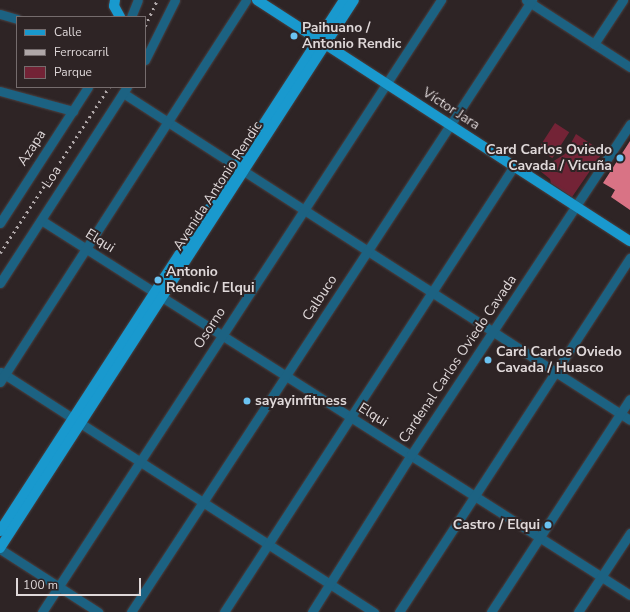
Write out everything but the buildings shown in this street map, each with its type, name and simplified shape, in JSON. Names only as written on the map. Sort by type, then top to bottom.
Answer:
[{"type":"main road","points":[[115,0],[114,6],[119,16]]},
{"type":"main road","name":"Víctor Jara","points":[[258,0],[630,242]]},
{"type":"main road","name":"Avenida Antonio Rendic","points":[[322,42],[344,0]]},
{"type":"main road","name":"Avenida Antonio Rendic","points":[[0,548],[77,421],[322,42],[354,0]]},
{"type":"main road","name":"Avenida Antonio Rendic","points":[[0,531],[77,421]]},
{"type":"street","points":[[131,16],[138,0]]},
{"type":"street","points":[[146,58],[174,0]]},
{"type":"street","points":[[0,382],[3,373],[86,249],[246,0]]},
{"type":"street","name":"Osorno","points":[[42,612],[441,0]]},
{"type":"street","points":[[594,44],[623,0]]},
{"type":"street","points":[[529,1],[630,67]]},
{"type":"street","name":"Calbuco","points":[[132,612],[450,125],[529,1]]},
{"type":"street","points":[[0,14],[16,19]]},
{"type":"street","name":"Azapa","points":[[0,223],[87,88]]},
{"type":"street","points":[[125,90],[168,122],[630,420]]},
{"type":"street","name":"Loa","points":[[0,283],[125,90]]},
{"type":"street","points":[[0,91],[73,111]]},
{"type":"street","name":"Cardenal Carlos Oviedo Cavada","points":[[312,612],[411,456],[630,124]]},
{"type":"street","points":[[224,612],[514,166]]},
{"type":"street","name":"Elqui","points":[[41,220],[630,595]]},
{"type":"street","points":[[399,612],[630,258]]},
{"type":"street","points":[[3,373],[374,612]]},
{"type":"street","points":[[491,612],[630,399]]},
{"type":"street","points":[[578,612],[630,533]]},
{"type":"street","points":[[0,548],[98,612]]},
{"type":"green space","points":[[555,123],[569,132],[552,158],[538,149]]},
{"type":"green space","points":[[576,134],[603,152],[572,197],[551,183],[550,179],[539,170],[565,154]]},
{"type":"railway","points":[[146,24],[157,0]]},
{"type":"railway","points":[[0,253],[108,88]]},
{"type":"place","name":"Paihuano / Antonio Rendic","points":[[294,36]]},
{"type":"place","name":"Card Carlos Oviedo Cavada / Vicuña","points":[[620,158]]},
{"type":"place","name":"Antonio Rendic / Elqui","points":[[158,280]]},
{"type":"place","name":"Card Carlos Oviedo Cavada / Huasco","points":[[488,360]]},
{"type":"place","name":"sayayinfitness","points":[[247,401]]},
{"type":"place","name":"Castro / Elqui","points":[[548,525]]}]
